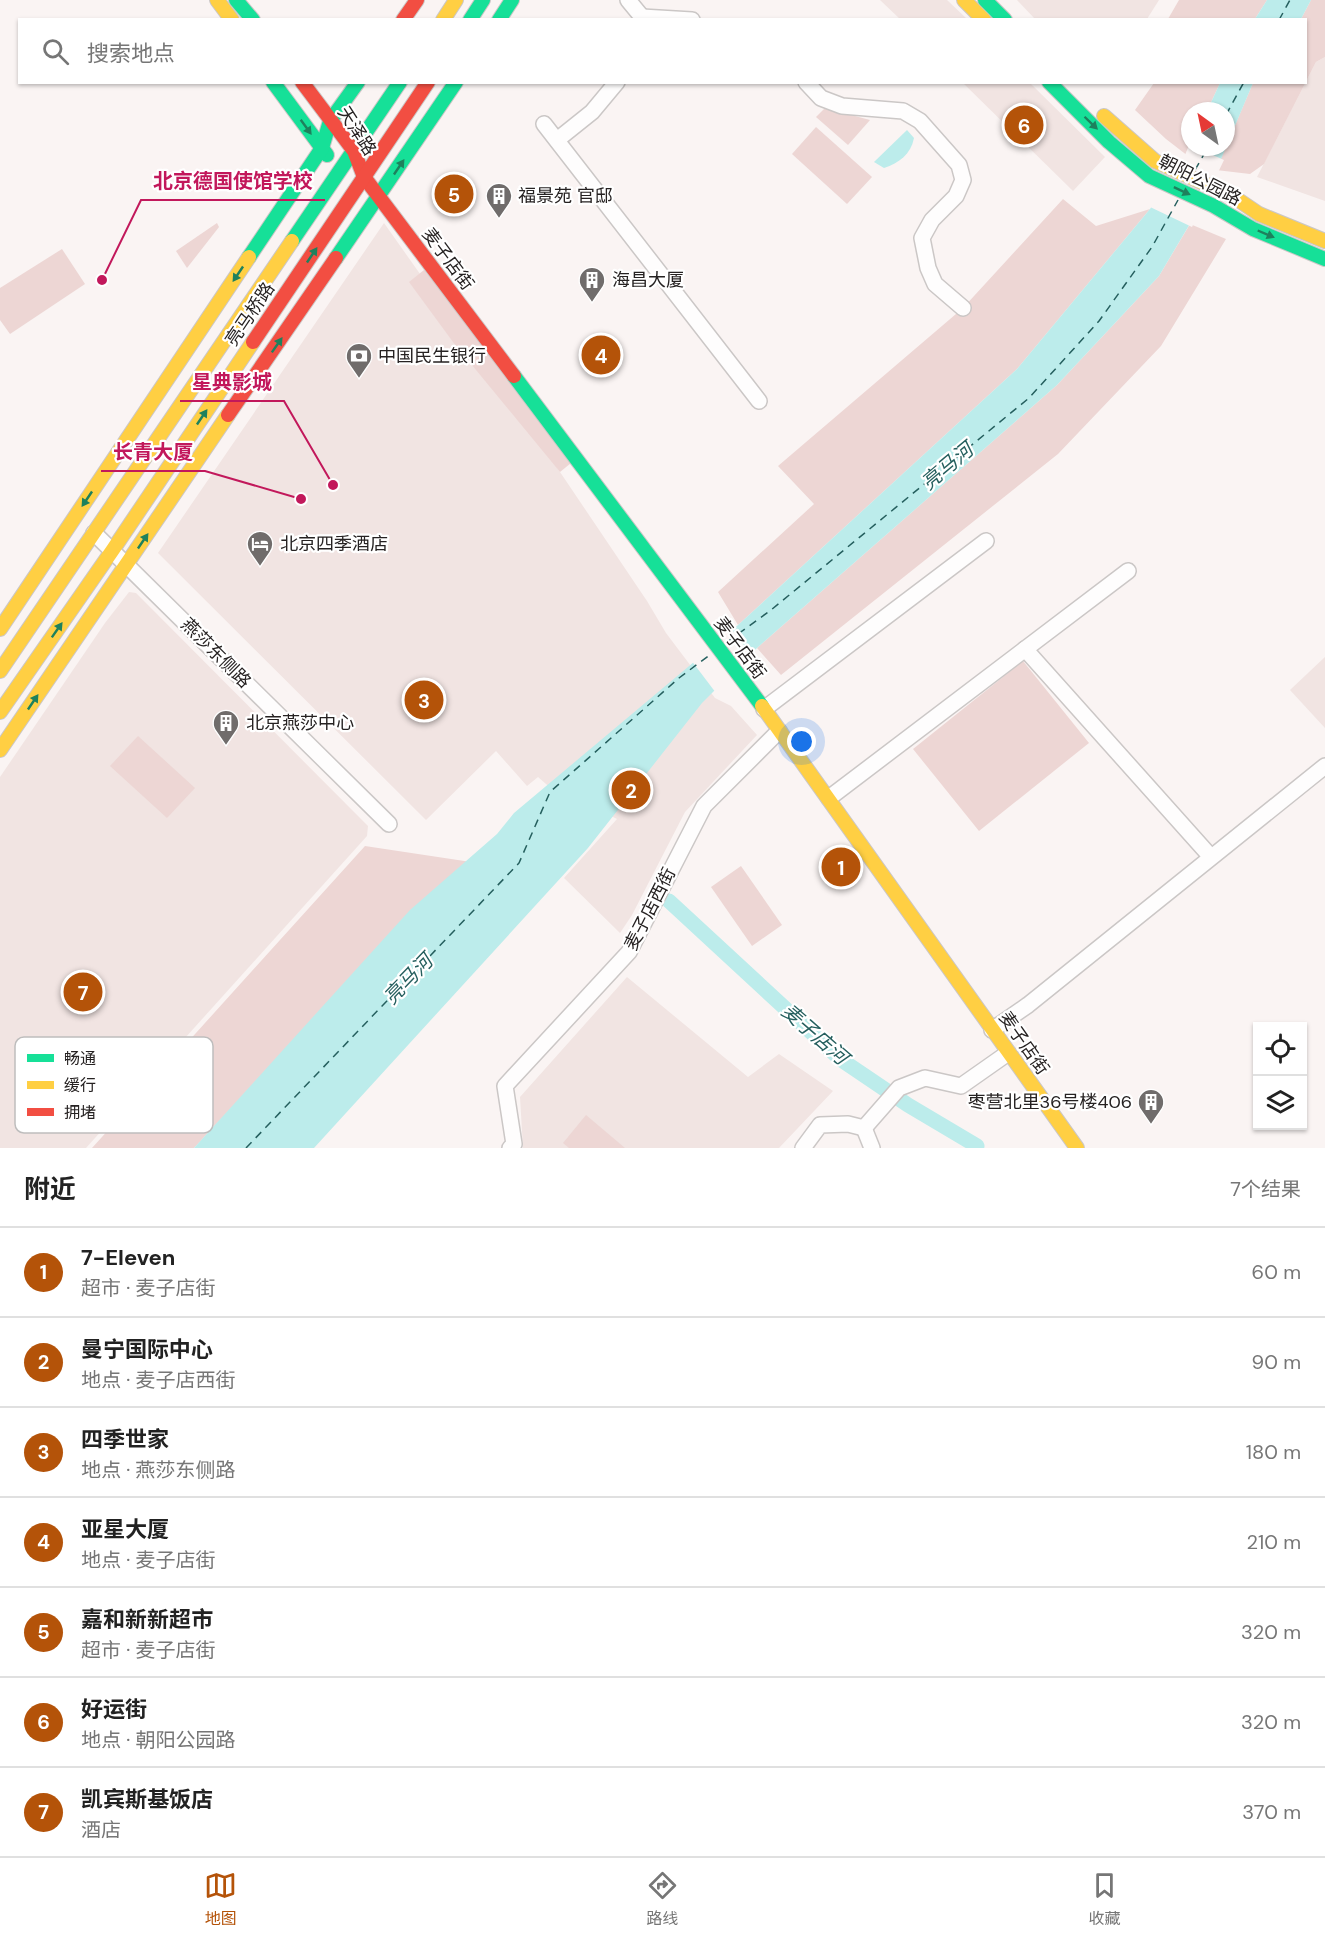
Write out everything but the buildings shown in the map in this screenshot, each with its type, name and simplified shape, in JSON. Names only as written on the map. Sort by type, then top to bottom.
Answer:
[{"type":"street","points":[[217,0],[230,18]]},
{"type":"street","points":[[237,0],[252,18]]},
{"type":"street","points":[[404,18],[417,0]]},
{"type":"street","points":[[444,18],[456,0]]},
{"type":"street","points":[[471,18],[483,0]]},
{"type":"street","points":[[500,18],[512,0]]},
{"type":"street","points":[[628,0],[642,18]]},
{"type":"street","points":[[964,0],[982,18]]},
{"type":"street","points":[[985,0],[1003,18]]},
{"type":"street","name":"天泽路","points":[[274,84],[340,172],[364,177]]},
{"type":"street","name":"天泽路","points":[[303,84],[354,151],[364,177]]},
{"type":"street","points":[[0,629],[322,148],[330,121],[357,84]]},
{"type":"street","name":"亮马桥路","points":[[0,671],[399,84]]},
{"type":"street","name":"亮马桥路","points":[[0,712],[112,551],[427,84]]},
{"type":"street","points":[[0,750],[455,84]]},
{"type":"street","points":[[557,140],[592,112],[615,84]]},
{"type":"street","points":[[808,84],[822,98],[842,106],[903,111],[920,121],[959,165],[963,180],[956,196],[932,220],[922,238],[928,268],[935,284],[963,308]]},
{"type":"street","name":"朝阳公园路","points":[[1051,84],[1109,142],[1149,176],[1214,206],[1253,229],[1325,259]]},
{"type":"street","name":"朝阳公园路","points":[[1094,106],[1155,161],[1234,197],[1259,214],[1325,242]]},
{"type":"street","points":[[544,124],[759,401]]},
{"type":"street","name":"麦子店街","points":[[364,177],[764,709],[1077,1148]]},
{"type":"street","name":"燕莎东侧路","points":[[94,533],[388,824]]},
{"type":"street","points":[[764,709],[986,541]]},
{"type":"street","points":[[829,798],[1128,571]]},
{"type":"street","points":[[1025,649],[1211,857]]},
{"type":"street","name":"麦子店西街","points":[[510,1148],[514,1144],[506,1086],[629,952],[704,806],[779,731]]},
{"type":"street","points":[[992,1030],[1028,1005],[1325,766]]},
{"type":"street","points":[[864,1128],[899,1088],[925,1078],[961,1086],[1008,1053]]},
{"type":"street","points":[[803,1148],[820,1125],[848,1124],[864,1128]]},
{"type":"street","points":[[864,1128],[872,1148]]},
{"type":"shaded area","points":[[880,0],[947,0],[966,18],[899,18]]},
{"type":"shaded area","points":[[1017,0],[1159,0],[1148,18],[1034,18]]},
{"type":"shaded area","points":[[1179,0],[1267,0],[1256,18],[1169,18]]},
{"type":"shaded area","points":[[1311,0],[1325,0],[1325,57],[1316,62],[1307,80],[1307,18],[1302,18]]},
{"type":"shaded area","points":[[1325,57],[1325,201],[1257,177],[1305,84],[1307,84],[1316,62]]},
{"type":"shaded area","points":[[964,84],[1031,84],[1105,157],[1073,191]]},
{"type":"shaded area","points":[[1153,84],[1220,84],[1211,102],[1181,102],[1181,151],[1135,110]]},
{"type":"shaded area","points":[[1253,84],[1305,84],[1264,164],[1250,174],[1216,170],[1222,156],[1235,156],[1235,125]]},
{"type":"shaded area","points":[[825,108],[870,120],[848,145],[816,117]]},
{"type":"shaded area","points":[[816,127],[872,177],[847,204],[792,154]]},
{"type":"shaded area","points":[[1063,199],[1096,226],[1150,209],[1017,369],[738,625],[718,592],[814,504],[778,466],[963,308]]},
{"type":"shaded area","points":[[217,223],[219,227],[187,268],[176,251]]},
{"type":"shaded area","points":[[384,223],[560,472],[666,633],[715,698],[731,706],[757,735],[685,812],[632,915],[620,933],[564,878],[617,819],[599,810],[585,818],[538,777],[527,786],[496,751],[426,820],[158,553]]},
{"type":"shaded area","points":[[1190,224],[1226,239],[1161,346],[1058,454],[781,675],[757,648],[1057,385],[1159,276]]},
{"type":"shaded area","points":[[62,249],[85,284],[10,334],[0,320],[0,288]]},
{"type":"shaded area","points":[[424,270],[576,459],[560,472],[453,342],[409,282]]},
{"type":"shaded area","points":[[129,592],[136,593],[368,826],[367,836],[186,1037],[15,1037],[15,1133],[100,1133],[86,1148],[0,1148],[0,777],[105,623]]},
{"type":"shaded area","points":[[1325,657],[1325,728],[1290,690]]},
{"type":"shaded area","points":[[1023,661],[1089,743],[979,831],[913,749]]},
{"type":"shaded area","points":[[138,736],[195,788],[167,818],[110,766]]},
{"type":"shaded area","points":[[365,846],[471,862],[374,954],[213,1128],[213,1037],[192,1037]]},
{"type":"shaded area","points":[[741,866],[782,925],[752,946],[711,887]]},
{"type":"shaded area","points":[[627,977],[748,1077],[779,1054],[833,1091],[779,1148],[523,1148],[520,1097]]},
{"type":"shaded area","points":[[586,1115],[625,1148],[569,1148],[563,1143]]},
{"type":"shaded area","points":[[106,1133],[208,1133],[194,1148],[92,1148]]},
{"type":"water","points":[[1267,0],[1311,0],[1302,18],[1256,18]]},
{"type":"water","points":[[1220,84],[1253,84],[1235,126],[1235,102],[1211,102]]},
{"type":"water","points":[[907,130],[914,138],[904,157],[884,168],[874,162]]},
{"type":"water","name":"亮马河","points":[[1188,156],[1222,156],[1191,222],[1159,276],[1057,385],[757,648],[702,703],[588,848],[314,1148],[194,1148],[208,1133],[213,1133],[213,1127],[410,910],[497,834],[514,813],[738,625],[1017,369],[1150,209]]},
{"type":"pier","points":[[1184,156],[1215,156],[1224,160],[1192,227],[1148,206]]},
{"type":"pier","points":[[730,627],[753,657],[716,693],[691,660]]},
{"type":"waterway","name":"麦子店河","points":[[669,901],[840,1059],[908,1105],[977,1146]]},
{"type":"ferry route","points":[[1280,18],[1290,0]]},
{"type":"ferry route","points":[[1233,102],[1243,84]]},
{"type":"ferry route","points":[[1195,170],[1203,156]]},
{"type":"ferry route","points":[[727,642],[771,610],[1029,398],[1099,321],[1152,247],[1178,200]]},
{"type":"ferry route","points":[[246,1148],[519,863],[550,792],[679,678],[711,654]]},
{"type":"traffic: fast","points":[[236,0],[251,18]]},
{"type":"traffic: fast","points":[[471,18],[483,0]]},
{"type":"traffic: fast","points":[[500,18],[512,0]]},
{"type":"traffic: fast","points":[[985,0],[1003,18]]},
{"type":"traffic: fast","points":[[274,84],[327,155]]},
{"type":"traffic: fast","points":[[249,257],[322,148],[330,121],[357,84]]},
{"type":"traffic: fast","points":[[292,241],[399,84]]},
{"type":"traffic: fast","points":[[336,258],[455,84]]},
{"type":"traffic: fast","points":[[1051,84],[1109,142],[1149,176],[1214,206],[1253,229],[1325,259]]},
{"type":"traffic: fast","points":[[514,376],[762,706]]},
{"type":"traffic: slow","points":[[217,0],[230,18]]},
{"type":"traffic: slow","points":[[444,18],[456,0]]},
{"type":"traffic: slow","points":[[964,0],[982,18]]},
{"type":"traffic: slow","points":[[1104,116],[1155,161],[1234,197],[1259,214],[1325,241]]},
{"type":"traffic: slow","points":[[0,671],[292,241]]},
{"type":"traffic: slow","points":[[0,629],[249,257]]},
{"type":"traffic: slow","points":[[0,712],[253,342]]},
{"type":"traffic: slow","points":[[0,750],[228,415]]},
{"type":"traffic: slow","points":[[762,706],[1077,1148]]},
{"type":"traffic: jam","points":[[404,18],[417,0]]},
{"type":"traffic: jam","points":[[304,84],[354,151],[364,177],[514,376]]},
{"type":"traffic: jam","points":[[253,342],[427,84]]},
{"type":"traffic: jam","points":[[228,415],[336,258]]},
{"type":"place","name":"好运街","points":[[1024,125]]},
{"type":"place","name":"嘉和新新超市","points":[[454,194]]},
{"type":"place","name":"福景苑 官邸","points":[[499,219]]},
{"type":"place","name":"北京德国使馆学校","points":[[102,280]]},
{"type":"place","name":"海昌大厦","points":[[592,303]]},
{"type":"place","name":"亚星大厦","points":[[601,355]]},
{"type":"place","name":"中国民生银行","points":[[359,379]]},
{"type":"place","name":"星典影城","points":[[333,485]]},
{"type":"place","name":"长青大厦","points":[[301,499]]},
{"type":"place","name":"北京四季酒店","points":[[260,567]]},
{"type":"place","name":"四季世家","points":[[424,700]]},
{"type":"place","name":"北京燕莎中心","points":[[226,746]]},
{"type":"place","name":"曼宁国际中心","points":[[631,790]]},
{"type":"place","name":"7-Eleven","points":[[841,867]]},
{"type":"place","name":"凯宾斯基饭店","points":[[83,992]]},
{"type":"place","name":"枣营北里36号楼406","points":[[1151,1125]]}]
